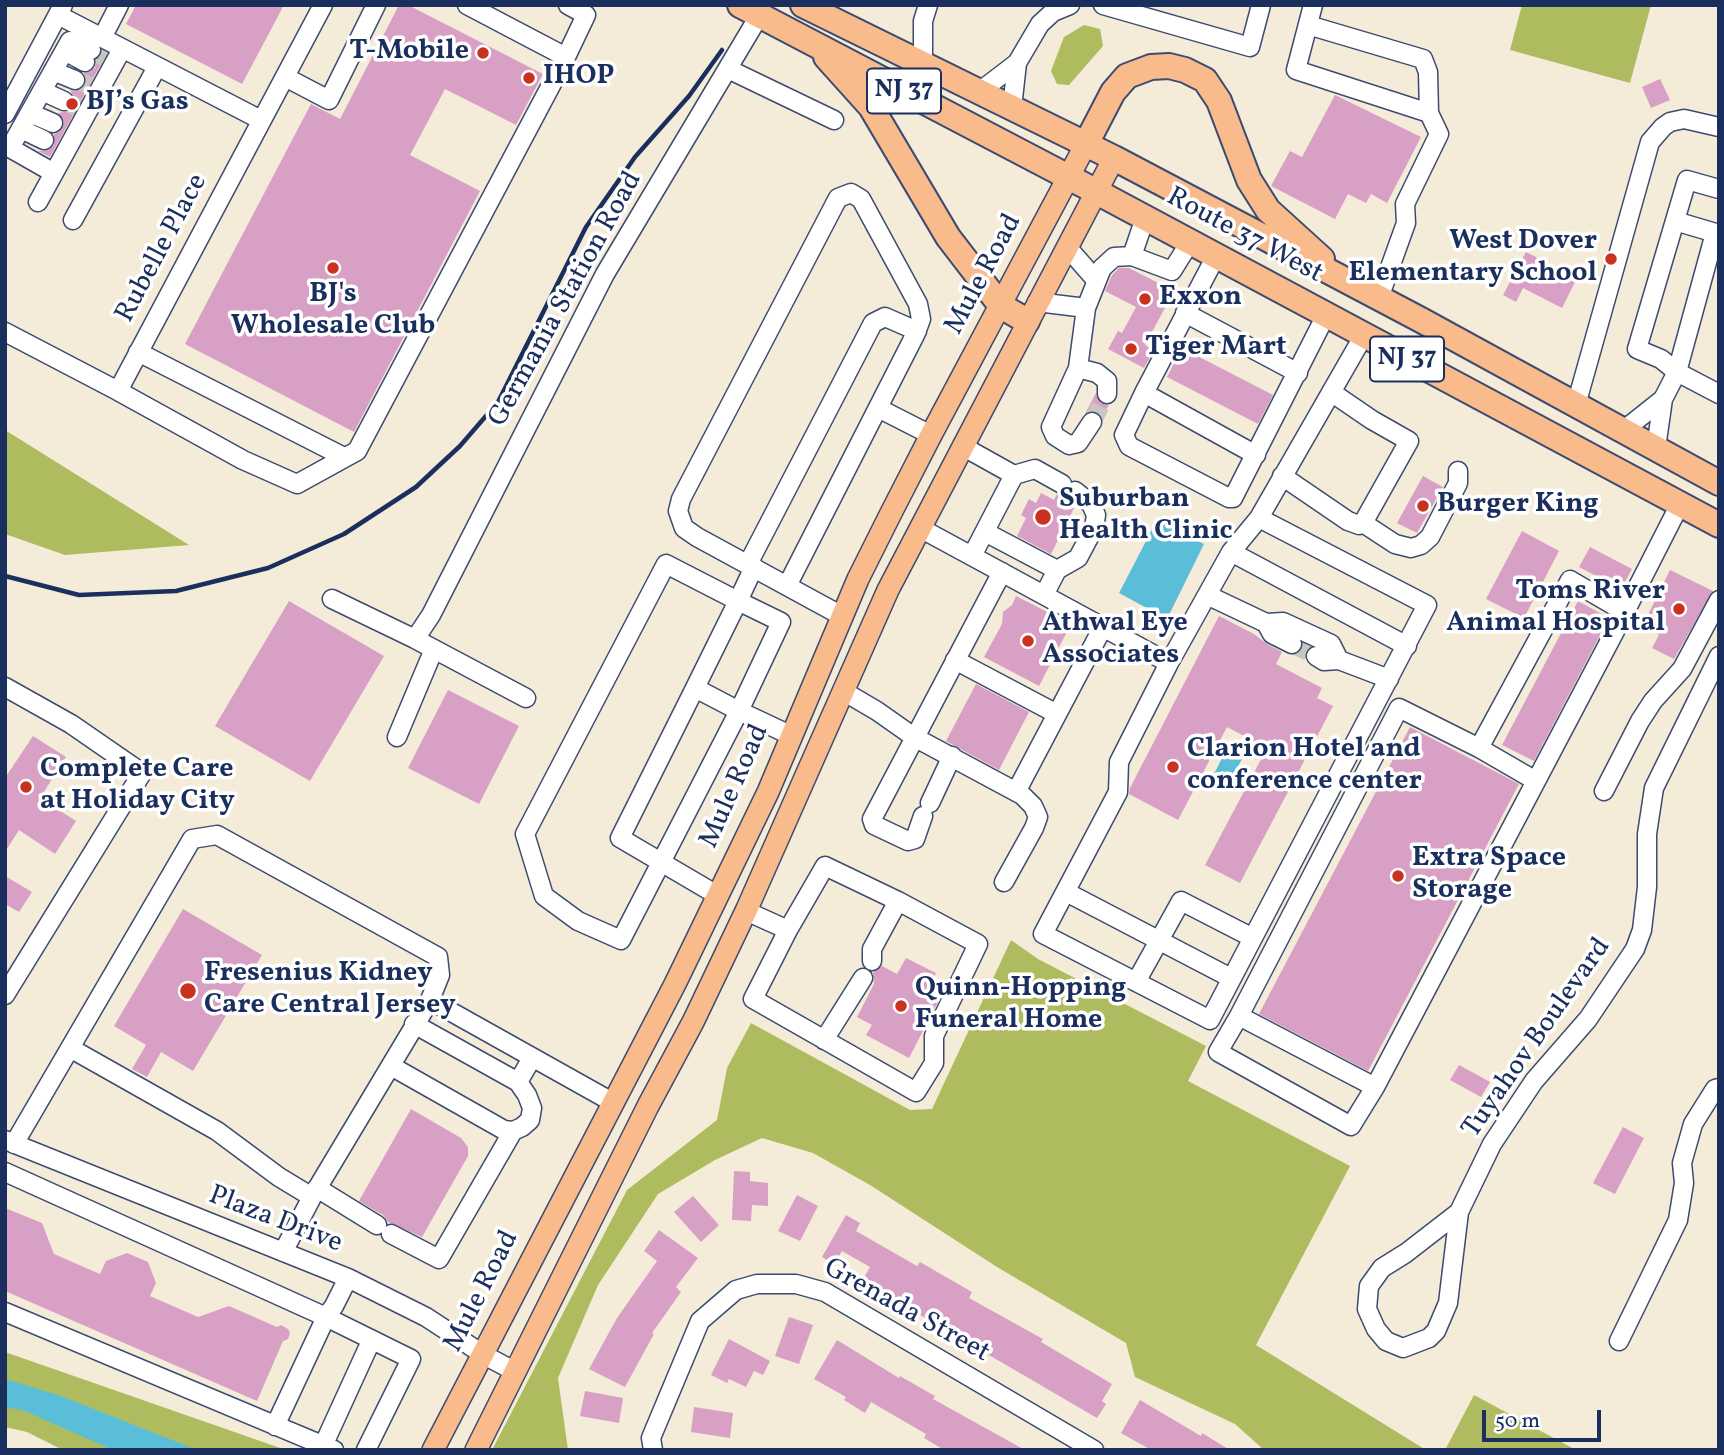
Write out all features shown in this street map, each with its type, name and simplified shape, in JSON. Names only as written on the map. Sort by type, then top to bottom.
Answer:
[{"type":"highway","name":"Route 37 West","points":[[803,5],[1114,158],[1719,483]]},
{"type":"highway","name":"Route 37 West","points":[[749,11],[1097,192],[1719,525]]},
{"type":"highway","points":[[815,44],[871,107],[948,237],[1001,306],[1032,312]]},
{"type":"highway","points":[[1086,144],[1113,92],[1127,76],[1151,67],[1169,66],[1205,80],[1219,101],[1249,180],[1268,210],[1349,283]]},
{"type":"main road","name":"Mule Road","points":[[433,1450],[484,1355],[513,1292],[614,1103],[768,792],[842,616],[890,515],[1086,144]]},
{"type":"main road","name":"Mule Road","points":[[475,1450],[746,911],[871,628],[920,528],[1114,158]]},
{"type":"main road","points":[[890,515],[920,528]]},
{"type":"main road","points":[[842,616],[871,628]]},
{"type":"main road","points":[[717,895],[746,911]]},
{"type":"street","points":[[38,202],[54,173],[56,146],[104,58],[119,5]]},
{"type":"street","name":"Rubelle Place","points":[[118,391],[323,5]]},
{"type":"street","points":[[285,77],[329,100],[376,5]]},
{"type":"street","points":[[467,5],[566,57]]},
{"type":"street","points":[[5,332],[243,460],[298,484],[357,451],[586,15],[568,5]]},
{"type":"street","points":[[1103,5],[1125,8],[1250,47],[1261,5]]},
{"type":"street","points":[[1239,44],[1249,5]]},
{"type":"street","points":[[1313,5],[1296,69],[1429,113]]},
{"type":"street","points":[[979,92],[1017,63],[1040,24],[1057,7]]},
{"type":"street","points":[[5,114],[60,10],[104,58]]},
{"type":"street","name":"Germania Station Road","points":[[415,639],[431,615],[605,274],[728,69],[749,11]]},
{"type":"street","points":[[896,51],[926,13]]},
{"type":"street","points":[[923,64],[926,13]]},
{"type":"street","points":[[1308,25],[1423,59],[1428,72],[1429,113],[1439,134],[1405,204],[1406,223],[1379,298]]},
{"type":"street","points":[[54,173],[10,148],[71,41],[104,58],[157,67],[261,120]]},
{"type":"street","points":[[39,50],[59,60],[88,85]]},
{"type":"street","points":[[1013,108],[1017,63]]},
{"type":"street","points":[[73,220],[157,67]]},
{"type":"street","points":[[728,69],[834,120]]},
{"type":"street","points":[[42,91],[77,107]]},
{"type":"street","points":[[1576,405],[1650,142],[1663,127],[1684,119],[1719,127]]},
{"type":"street","points":[[18,130],[65,129]]},
{"type":"street","points":[[18,130],[56,146]]},
{"type":"street","points":[[1719,189],[1687,180],[1637,349],[1661,359],[1677,372],[1719,394]]},
{"type":"street","points":[[787,586],[921,319],[918,304],[860,199],[851,193],[838,198],[681,499],[678,511],[684,528],[746,564],[842,616]]},
{"type":"street","points":[[1132,256],[1145,218]]},
{"type":"street","points":[[1656,448],[1663,399],[1677,372],[1717,233],[1675,221]]},
{"type":"street","points":[[1092,422],[1078,443],[1069,445],[1055,436],[1051,427],[1078,368],[1086,308],[1102,268],[1114,257],[1132,256],[1172,271],[1190,242]]},
{"type":"street","points":[[1067,247],[1096,280]]},
{"type":"street","points":[[1216,256],[1124,435],[1129,446],[1228,498],[1234,498],[1326,315]]},
{"type":"street","points":[[1032,312],[1086,308]]},
{"type":"street","points":[[1185,313],[1298,373]]},
{"type":"street","points":[[717,895],[620,838],[738,601],[746,564],[873,323],[885,317],[917,331]]},
{"type":"street","points":[[1259,517],[1427,605],[1210,1020],[1043,934],[1118,792],[1119,762],[1169,663],[1231,552],[1259,517],[1364,335]]},
{"type":"street","points":[[138,352],[344,457]]},
{"type":"street","points":[[1078,368],[1097,373],[1107,381],[1107,394]]},
{"type":"street","points":[[1282,476],[1349,521],[1359,525],[1363,523],[1409,441],[1372,421],[1331,392]]},
{"type":"street","points":[[1144,393],[1256,455]]},
{"type":"street","points":[[1624,430],[1663,399]]},
{"type":"street","points":[[878,408],[931,435]]},
{"type":"street","points":[[962,446],[1014,475],[1035,469],[1091,504],[1096,521],[1079,558],[1058,570],[1044,595]]},
{"type":"street","points":[[1363,523],[1395,544],[1411,548],[1421,545],[1430,537],[1458,483],[1458,471]]},
{"type":"street","points":[[972,556],[1014,475]]},
{"type":"street","points":[[1536,780],[1399,708],[1218,1052],[1351,1126],[1375,1087],[1625,612],[1680,504]]},
{"type":"street","points":[[920,528],[1169,663]]},
{"type":"street","points":[[985,532],[1058,570]]},
{"type":"street","points":[[1231,552],[1407,646]]},
{"type":"street","points":[[666,565],[738,601],[781,622],[739,711],[621,940],[578,920],[544,896],[525,834],[666,565]]},
{"type":"street","points":[[951,756],[915,839],[908,841],[874,825],[872,819],[1002,572]]},
{"type":"street","points":[[1479,748],[1570,580],[1625,612]]},
{"type":"street","points":[[1207,595],[1265,623],[1272,634],[1292,644]]},
{"type":"street","points":[[332,599],[526,698]]},
{"type":"street","points":[[1604,791],[1640,721],[1653,701],[1682,669],[1719,600]]},
{"type":"street","points":[[1265,623],[1283,621],[1331,644],[1339,660]]},
{"type":"street","points":[[1016,792],[1103,627]]},
{"type":"street","points":[[397,737],[434,649]]},
{"type":"street","points":[[1316,656],[1324,660],[1339,660],[1389,679]]},
{"type":"street","name":"Tuyahov Boulevard","points":[[1459,1212],[1406,1254],[1382,1268],[1369,1286],[1367,1309],[1376,1329],[1386,1341],[1403,1348],[1429,1338],[1436,1331],[1448,1303],[1459,1212],[1492,1144],[1534,1081],[1588,1019],[1635,949],[1642,930],[1647,887],[1647,834],[1654,788],[1719,656]]},
{"type":"street","points":[[955,660],[1057,714]]},
{"type":"street","points":[[5,687],[71,724],[142,773],[5,995]]},
{"type":"street","points":[[695,688],[790,735]]},
{"type":"street","points":[[843,691],[914,737],[1016,792],[1033,806],[1038,817],[1004,882]]},
{"type":"street","points":[[9,1142],[70,1048],[192,839],[217,835],[438,957],[440,975],[430,1000],[315,1192],[283,1252]]},
{"type":"street","points":[[825,866],[898,901],[978,944],[934,1036],[934,1063],[916,1092],[753,999],[825,866]]},
{"type":"street","points":[[1066,892],[1231,978]]},
{"type":"street","points":[[872,961],[872,949],[898,901]]},
{"type":"street","points":[[1136,982],[1181,901],[1253,937]]},
{"type":"street","points":[[746,911],[788,930]]},
{"type":"street","points":[[824,1040],[863,978]]},
{"type":"street","points":[[430,1000],[614,1103]]},
{"type":"street","points":[[1238,1016],[1375,1087]]},
{"type":"street","points":[[391,1066],[503,1130],[513,1131],[530,1119],[532,1108],[518,1082],[414,1024]]},
{"type":"street","points":[[70,1048],[217,1131],[279,1177],[315,1192],[439,1259],[513,1131]]},
{"type":"street","points":[[518,1082],[532,1058]]},
{"type":"street","points":[[1619,1341],[1678,1220],[1684,1183],[1682,1163],[1693,1124],[1715,1089],[1719,1088]]},
{"type":"street","name":"Plaza Drive","points":[[9,1142],[348,1278],[426,1317],[484,1355],[516,1371]]},
{"type":"street","points":[[5,1172],[326,1317],[411,1359],[366,1450]]},
{"type":"street","points":[[275,1426],[326,1317],[348,1278]]},
{"type":"street","name":"Grenada Street","points":[[653,1450],[651,1438],[700,1321],[736,1290],[757,1284],[796,1284],[825,1292],[1094,1450]]},
{"type":"street","points":[[5,1312],[328,1448],[371,1341]]},
{"type":"green space","points":[[1522,5],[1651,5],[1630,83],[1510,50]]},
{"type":"green space","points":[[1084,25],[1100,29],[1103,46],[1069,85],[1057,84],[1051,71],[1064,37]]},
{"type":"green space","points":[[5,430],[189,545],[65,555],[5,534]]},
{"type":"green space","points":[[1011,940],[1038,959],[1206,1046],[1188,1081],[1350,1166],[1256,1345],[1426,1450],[1264,1450],[1235,1424],[1135,1377],[1126,1343],[997,1267],[870,1185],[813,1153],[762,1138],[715,1160],[658,1194],[598,1285],[558,1378],[568,1450],[492,1450],[627,1190],[717,1120],[727,1068],[751,1023],[910,1110],[932,1109]]},
{"type":"green space","points":[[5,1352],[286,1450],[63,1450],[27,1432],[5,1427]]},
{"type":"green space","points":[[1474,1395],[1576,1450],[1445,1450]]},
{"type":"water","points":[[1157,520],[1204,544],[1167,619],[1119,593]]},
{"type":"water","points":[[1229,744],[1245,753],[1229,784],[1213,776]]},
{"type":"water","points":[[5,1379],[61,1396],[197,1450],[113,1450],[25,1411],[5,1407]]},
{"type":"building","points":[[136,5],[284,5],[242,84],[126,24]]},
{"type":"building","name":"BJ's Wholesale Club","points":[[399,5],[408,5],[543,74],[516,125],[445,89],[410,155],[480,191],[354,432],[185,344],[311,104],[340,119]]},
{"type":"building","points":[[102,51],[107,53],[50,157],[38,151],[46,151],[54,145],[54,134],[60,132],[64,122],[58,113],[70,111],[74,106],[75,99],[70,90],[82,89],[86,79],[84,73],[95,68],[96,60]]},
{"type":"building","points":[[1660,79],[1670,100],[1651,108],[1642,87]]},
{"type":"building","points":[[1335,95],[1421,137],[1387,203],[1371,194],[1366,203],[1348,194],[1335,219],[1271,186],[1290,151],[1302,157]]},
{"type":"building","points":[[1526,252],[1577,278],[1562,308],[1523,288],[1516,302],[1503,295]]},
{"type":"building","name":"Exxon","points":[[1119,268],[1129,268],[1174,291],[1145,345],[1154,350],[1144,368],[1108,349],[1118,331],[1122,333],[1136,307],[1105,291],[1112,275]]},
{"type":"building","points":[[1182,348],[1273,395],[1258,424],[1167,377]]},
{"type":"building","points":[[1096,393],[1101,403],[1109,405],[1102,417],[1093,411],[1085,414]]},
{"type":"building","name":"Burger King","points":[[1423,476],[1443,487],[1417,533],[1397,523]]},
{"type":"building","points":[[1041,493],[1054,500],[1057,494],[1064,495],[1070,502],[1068,506],[1074,508],[1051,554],[1017,536],[1026,518],[1021,515],[1029,499],[1036,503]]},
{"type":"building","points":[[1522,531],[1559,551],[1524,618],[1486,599]]},
{"type":"building","points":[[1590,547],[1632,569],[1621,589],[1579,567]]},
{"type":"building","name":"Toms River Animal Hospital","points":[[1670,570],[1713,591],[1674,659],[1652,648],[1659,635],[1642,627]]},
{"type":"building","name":"Athwal Eye Associates","points":[[1016,596],[1071,624],[1039,686],[984,657],[1002,624],[1003,612],[1012,605]]},
{"type":"building","points":[[289,601],[384,656],[310,781],[215,726]]},
{"type":"building","points":[[1578,601],[1609,618],[1534,761],[1502,745]]},
{"type":"building","name":"Clarion Hotel and conference center","points":[[1219,616],[1282,652],[1276,664],[1322,688],[1317,698],[1333,706],[1240,883],[1205,865],[1267,748],[1227,727],[1178,820],[1129,794]]},
{"type":"building","points":[[976,684],[1029,712],[999,770],[946,741]]},
{"type":"building","points":[[448,690],[519,726],[479,804],[408,768]]},
{"type":"building","points":[[1410,727],[1519,784],[1368,1071],[1259,1014]]},
{"type":"building","name":"Complete Care at Holiday City","points":[[33,736],[66,757],[40,798],[76,821],[55,854],[19,830],[5,852],[5,778]]},
{"type":"building","name":"Complete Care at Holiday City","points":[[5,876],[32,892],[19,912],[5,904]]},
{"type":"building","name":"Fresenius Kidney Care Central Jersey","points":[[183,909],[262,955],[193,1071],[161,1052],[147,1077],[132,1069],[146,1045],[114,1026]]},
{"type":"building","name":"Quinn-Hopping Funeral Home","points":[[906,958],[936,973],[932,981],[945,988],[909,1058],[866,1035],[872,1025],[857,1017],[874,984],[873,972],[882,966],[897,974]]},
{"type":"building","points":[[1459,1065],[1490,1082],[1481,1097],[1450,1080]]},
{"type":"building","points":[[411,1109],[461,1138],[468,1147],[468,1156],[422,1237],[388,1222],[383,1215],[359,1201]]},
{"type":"building","points":[[1623,1127],[1644,1138],[1615,1194],[1593,1183]]},
{"type":"building","points":[[734,1171],[750,1172],[750,1181],[768,1183],[768,1206],[752,1205],[751,1221],[732,1220]]},
{"type":"building","points":[[797,1195],[818,1206],[800,1241],[778,1231]]},
{"type":"building","points":[[693,1196],[719,1225],[701,1242],[674,1212]]},
{"type":"building","points":[[5,1208],[42,1223],[54,1254],[100,1274],[106,1261],[127,1253],[148,1262],[156,1283],[150,1296],[198,1317],[229,1306],[277,1327],[281,1325],[288,1329],[288,1339],[283,1341],[257,1401],[5,1291]]},
{"type":"building","points":[[846,1215],[860,1223],[856,1231],[917,1266],[920,1262],[972,1292],[969,1298],[1043,1339],[1041,1342],[1112,1384],[1102,1401],[1106,1404],[1097,1418],[862,1281],[870,1267],[842,1251],[834,1264],[822,1257]]},
{"type":"building","points":[[659,1230],[698,1258],[676,1287],[681,1292],[652,1333],[654,1334],[625,1387],[589,1369],[617,1318],[657,1261],[644,1251]]},
{"type":"building","points":[[789,1317],[813,1325],[799,1364],[775,1356]]},
{"type":"building","points":[[729,1339],[770,1361],[763,1375],[754,1371],[746,1387],[729,1379],[727,1383],[711,1375]]},
{"type":"building","points":[[837,1340],[899,1378],[900,1376],[935,1396],[933,1399],[1025,1450],[944,1450],[924,1438],[926,1434],[871,1402],[865,1413],[844,1400],[846,1397],[814,1379]]},
{"type":"building","points":[[585,1391],[623,1398],[619,1423],[580,1416]]},
{"type":"building","points":[[1140,1400],[1230,1450],[1151,1450],[1121,1433]]},
{"type":"building","points":[[694,1407],[733,1413],[730,1438],[691,1432]]},
{"type":"tunnel","points":[[91,50],[105,58]]},
{"type":"tunnel","points":[[75,80],[90,86]]},
{"type":"tunnel","points":[[64,101],[79,108]]},
{"type":"tunnel","points":[[1092,422],[1107,394]]},
{"type":"tunnel","points":[[1292,644],[1316,656]]},
{"type":"railway","points":[[5,576],[79,595],[176,591],[268,568],[344,534],[416,487],[460,446],[498,402],[586,227],[635,157],[689,96],[722,50]]},
{"type":"place","name":"T-Mobile","points":[[483,53]]},
{"type":"place","name":"IHOP","points":[[529,78]]},
{"type":"place","name":"BJ’s Gas","points":[[72,104]]},
{"type":"place","name":"West Dover Elementary School","points":[[1611,259]]},
{"type":"place","name":"BJ's Wholesale Club","points":[[333,268]]},
{"type":"place","name":"Exxon","points":[[1145,299]]},
{"type":"place","name":"Tiger Mart","points":[[1131,349]]},
{"type":"place","name":"Burger King","points":[[1423,506]]},
{"type":"place","name":"Suburban Health Clinic","points":[[1043,517]]},
{"type":"place","name":"Toms River Animal Hospital","points":[[1679,609]]},
{"type":"place","name":"Athwal Eye Associates","points":[[1028,641]]},
{"type":"place","name":"Clarion Hotel and conference center","points":[[1173,767]]},
{"type":"place","name":"Complete Care at Holiday City","points":[[26,787]]},
{"type":"place","name":"Extra Space Storage","points":[[1398,876]]},
{"type":"place","name":"Fresenius Kidney Care Central Jersey","points":[[188,991]]},
{"type":"place","name":"Quinn-Hopping Funeral Home","points":[[901,1006]]}]
